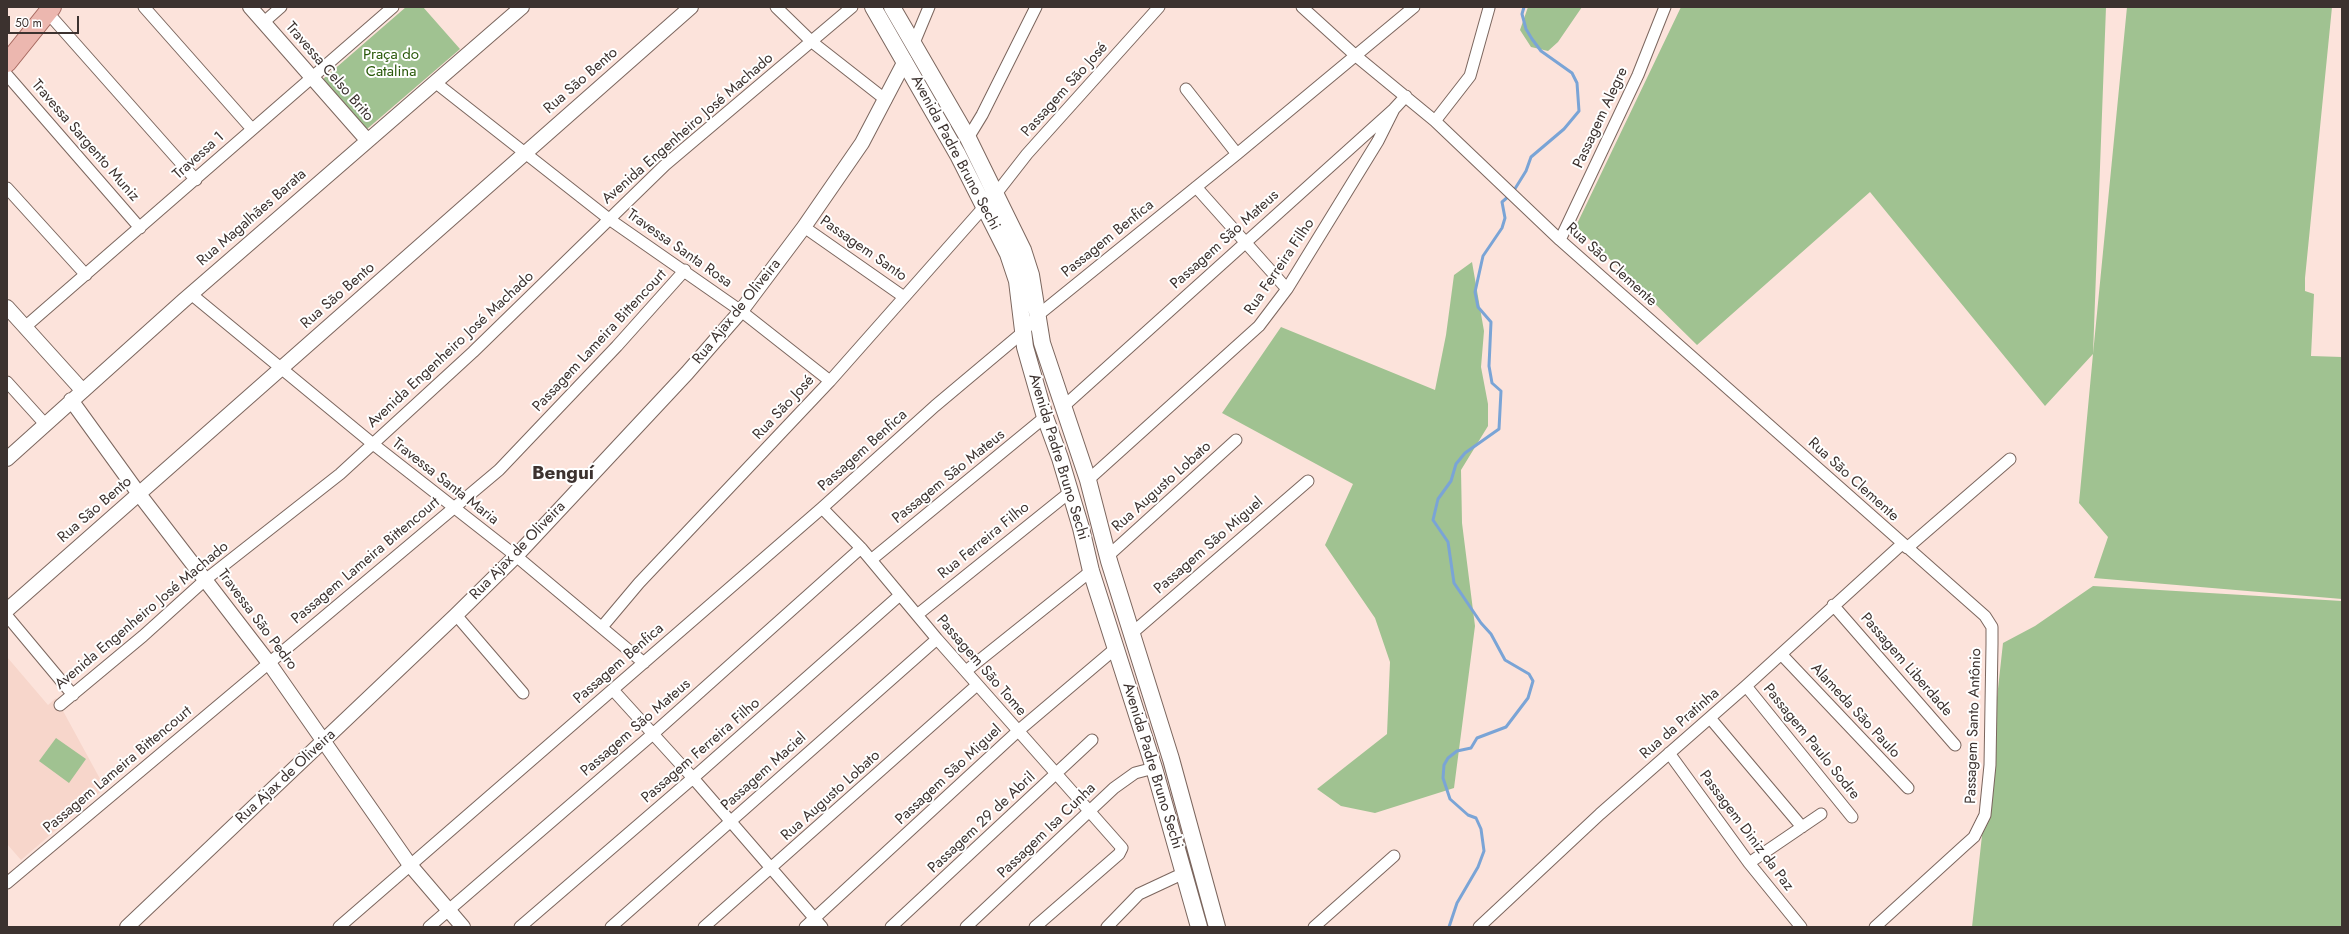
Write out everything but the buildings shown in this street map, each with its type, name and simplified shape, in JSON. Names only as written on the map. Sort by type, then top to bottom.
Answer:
[{"type":"main road","name":"Avenida Padre Bruno Sechi","points":[[873,7],[958,155],[1008,254],[1017,281],[1022,333],[1045,417],[1081,528],[1091,571],[1154,768],[1199,927]]},
{"type":"main road","name":"Avenida Padre Bruno Sechi","points":[[892,7],[968,138],[1023,250],[1031,275],[1042,343],[1088,480],[1130,634],[1170,759],[1218,927]]},
{"type":"main road","points":[[7,63],[50,10]]},
{"type":"main road","name":"Rua Ajax de Oliveira","points":[[905,61],[914,44]]},
{"type":"street","points":[[144,7],[252,128]]},
{"type":"street","name":"Travessa Celso Brito","points":[[250,7],[367,140]]},
{"type":"street","points":[[264,22],[281,7]]},
{"type":"street","name":"Travessa 1","points":[[25,327],[196,180],[252,128],[393,7]]},
{"type":"street","name":"Rua Magalhães Barata","points":[[7,459],[82,390],[191,294],[522,7]]},
{"type":"street","name":"Rua São Bento","points":[[7,610],[691,7]]},
{"type":"street","points":[[776,7],[812,42],[886,100]]},
{"type":"street","name":"Avenida Engenheiro José Machado","points":[[60,705],[143,636],[205,580],[340,474],[473,352],[665,165],[852,7]]},
{"type":"street","name":"Rua Ajax de Oliveira","points":[[914,44],[929,7]]},
{"type":"street","points":[[968,138],[982,116],[1036,7]]},
{"type":"street","name":"Passagem São José","points":[[995,195],[1027,154],[1159,7]]},
{"type":"street","name":"Rua São Clemente","points":[[1302,7],[1356,56],[1435,121],[1560,240],[1904,546]]},
{"type":"street","name":"Passagem Benfica","points":[[339,927],[822,508],[935,406],[1022,333],[1037,316],[1237,154],[1414,7]]},
{"type":"street","name":"Passagem Alegre","points":[[1560,240],[1638,75],[1665,7]]},
{"type":"street","points":[[1435,121],[1470,76],[1489,8]]},
{"type":"street","points":[[50,10],[196,180]]},
{"type":"street","name":"Rua Ajax de Oliveira","points":[[127,927],[325,742],[516,556],[687,373],[741,311],[804,227],[862,143],[886,100],[905,61]]},
{"type":"street","name":"Travessa Sargento Muniz","points":[[7,75],[140,228]]},
{"type":"street","name":"Travessa Santa Rosa","points":[[436,83],[608,219],[685,270],[741,311],[830,381]]},
{"type":"street","points":[[1186,89],[1237,154]]},
{"type":"street","name":"Passagem São Mateus","points":[[1064,406],[1394,109],[1406,96]]},
{"type":"street","name":"Rua Ferreira Filho","points":[[1088,480],[1259,326],[1287,289],[1378,141],[1394,109]]},
{"type":"street","points":[[1196,187],[1287,289]]},
{"type":"street","points":[[7,188],[86,275]]},
{"type":"street","name":"Rua São José","points":[[602,627],[639,583],[830,381],[984,207]]},
{"type":"street","name":"Passagem Santo","points":[[804,227],[904,297]]},
{"type":"street","name":"Passagem Lameira Bittencourt","points":[[7,883],[499,470],[617,346],[685,270]]},
{"type":"street","name":"Travessa Santa Maria","points":[[191,294],[280,369],[373,444],[516,556],[644,663]]},
{"type":"street","points":[[7,307],[82,390]]},
{"type":"street","points":[[7,382],[45,424]]},
{"type":"street","name":"Travessa São Pedro","points":[[71,400],[139,494],[269,663],[410,865],[463,927]]},
{"type":"street","name":"Passagem São Mateus","points":[[871,560],[1045,417]]},
{"type":"street","name":"Rua Augusto Lobato","points":[[1108,556],[1236,440]]},
{"type":"street","name":"Rua da Pratinha","points":[[1479,927],[1669,753],[1746,686],[1833,605],[2010,459]]},
{"type":"street","name":"Passagem São Miguel","points":[[1130,634],[1308,481]]},
{"type":"street","name":"Rua Ferreira Filho","points":[[917,615],[1070,492]]},
{"type":"street","name":"Passagem São Tome","points":[[822,508],[861,548],[937,639],[1122,849],[1119,854],[1035,927]]},
{"type":"street","name":"Passagem Santo Antônio","points":[[1875,927],[1974,837],[1985,815],[1990,766],[1992,627],[1985,616],[1904,546]]},
{"type":"street","name":"Passagem São Mateus","points":[[429,927],[654,733],[861,548]]},
{"type":"street","points":[[966,671],[1091,571]]},
{"type":"street","name":"Passagem Ferreira Filho","points":[[520,927],[693,778],[900,595]]},
{"type":"street","name":"Passagem Liberdade","points":[[1833,605],[1955,745]]},
{"type":"street","points":[[456,615],[523,693]]},
{"type":"street","points":[[7,616],[73,695]]},
{"type":"street","name":"Passagem Maciel","points":[[611,927],[937,639]]},
{"type":"street","name":"Passagem São Miguel","points":[[805,927],[818,923],[1018,731],[1116,648]]},
{"type":"street","name":"Alameda São Paulo","points":[[1781,654],[1908,788]]},
{"type":"street","name":"Rua Augusto Lobato","points":[[704,927],[977,685]]},
{"type":"street","name":"Passagem Paulo Sodre","points":[[1746,686],[1852,817]]},
{"type":"street","points":[[613,690],[654,733],[818,923]]},
{"type":"street","points":[[1710,718],[1802,827]]},
{"type":"street","name":"Passagem 29 de Abril","points":[[891,927],[1057,774],[1077,752],[1092,740]]},
{"type":"street","name":"Passagem Diniz da Paz","points":[[1669,753],[1749,862],[1801,927]]},
{"type":"street","name":"Passagem Isa Cunha","points":[[966,927],[1114,788],[1136,773],[1154,768]]},
{"type":"street","points":[[1749,862],[1821,814]]},
{"type":"street","points":[[1314,927],[1394,856]]},
{"type":"street","points":[[1107,927],[1139,894],[1184,873]]},
{"type":"shaded area","points":[[7,657],[48,705],[56,698],[105,788],[21,860],[7,844]]},
{"type":"green space","name":"Praça do Catalina","points":[[406,7],[423,7],[460,49],[367,129],[323,79]]},
{"type":"green space","points":[[1528,7],[1582,7],[1558,42],[1548,51],[1531,47],[1520,30]]},
{"type":"green space","points":[[1681,7],[2106,7],[2093,354],[2045,406],[1870,192],[1697,345],[1576,226]]},
{"type":"green space","points":[[2127,7],[2332,7],[2305,278],[2305,291],[2314,294],[2311,356],[2342,357],[2342,599],[2094,578],[2108,537],[2079,503]]},
{"type":"green space","points":[[1472,262],[1484,331],[1481,367],[1488,404],[1488,426],[1461,470],[1462,523],[1475,626],[1454,788],[1375,813],[1341,806],[1317,789],[1387,734],[1390,662],[1375,618],[1325,545],[1353,484],[1222,413],[1281,327],[1435,390],[1446,335],[1454,275]]},
{"type":"green space","points":[[2093,586],[2342,601],[2342,927],[1972,927],[2003,643],[2035,626]]},
{"type":"green space","points":[[56,738],[86,759],[69,783],[39,761]]},
{"type":"waterway","points":[[1513,192],[1526,171],[1531,157],[1564,129],[1579,111],[1577,83],[1572,73],[1541,51],[1532,39],[1526,29],[1522,14],[1524,7]]},
{"type":"waterway","points":[[1449,927],[1457,903],[1478,867],[1484,851],[1481,829],[1476,818],[1468,815],[1450,799],[1443,778],[1444,765],[1448,758],[1457,751],[1471,748],[1477,738],[1506,727],[1528,698],[1533,681],[1529,674],[1505,660],[1491,634],[1481,623],[1454,583],[1448,542],[1433,520],[1438,499],[1451,481],[1456,464],[1465,453],[1499,429],[1501,391],[1492,383],[1489,366],[1491,322],[1478,307],[1475,292],[1483,256],[1502,228],[1505,218],[1502,202],[1509,196]]},
{"type":"district","name":"Benguí","points":[[563,474]]}]
